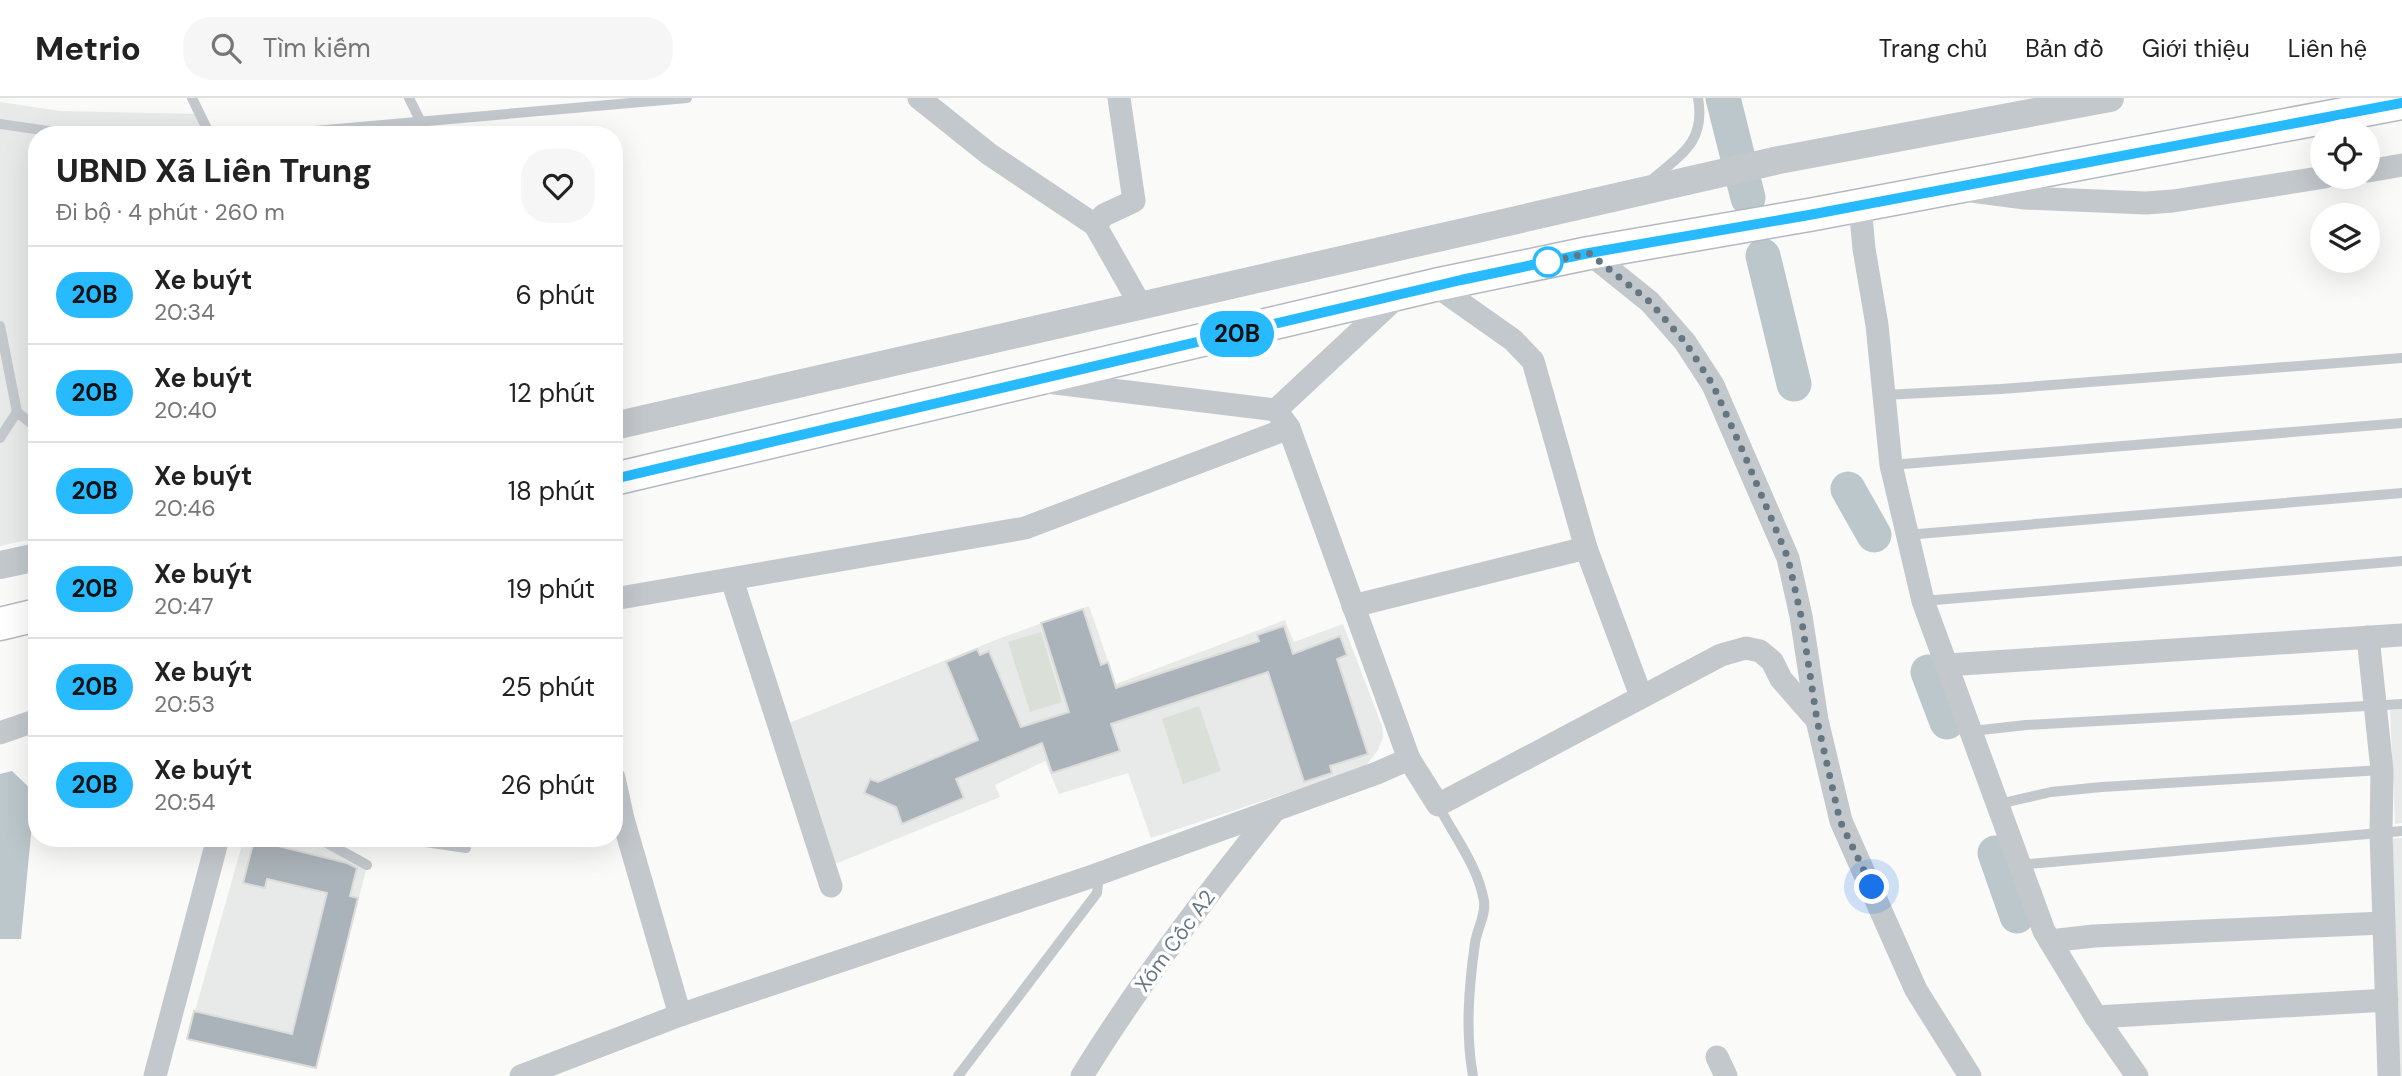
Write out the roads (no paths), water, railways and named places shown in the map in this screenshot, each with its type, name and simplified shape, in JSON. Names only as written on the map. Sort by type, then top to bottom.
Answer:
[{"type":"main road","points":[[623,477],[1398,296],[1435,285],[1589,253],[2402,103]]},
{"type":"street","points":[[919,98],[989,154],[1095,225],[1141,306]]},
{"type":"street","points":[[1095,225],[1104,215],[1134,201],[1119,98]]},
{"type":"street","points":[[623,424],[1779,160],[2110,98]]},
{"type":"street","points":[[2380,169],[2402,166]]},
{"type":"street","points":[[1949,188],[2025,198],[2146,203],[2310,179]]},
{"type":"street","points":[[1860,205],[1891,465],[1923,601],[1999,804],[2018,864],[2050,941],[2096,1017],[2137,1076]]},
{"type":"street","points":[[1589,253],[1650,302],[1685,342],[1713,385],[1788,558],[1801,616],[1817,720],[1840,821],[1916,990],[1970,1076]]},
{"type":"street","points":[[1435,285],[1513,340],[1533,361],[1586,548],[1641,696]]},
{"type":"street","points":[[623,598],[1025,528],[1283,419],[1398,296]]},
{"type":"street","points":[[1030,380],[1283,419]]},
{"type":"street","points":[[1283,419],[1409,759],[1438,804],[1721,655],[1746,648],[1760,651],[1772,660],[1781,679],[1817,720]]},
{"type":"street","points":[[1353,606],[1586,548]]},
{"type":"street","points":[[0,565],[28,559]]},
{"type":"street","points":[[732,580],[831,886]]},
{"type":"street","points":[[1947,665],[2402,635]]},
{"type":"street","points":[[2368,638],[2382,770],[2392,832],[2384,923],[2389,1076]]},
{"type":"street","points":[[0,733],[28,723]]},
{"type":"street","points":[[521,1076],[680,1014],[1099,874],[1409,759]]},
{"type":"street","name":"Xóm Cốc A2","points":[[1082,1076],[1105,1038],[1205,898],[1275,810]]},
{"type":"street","points":[[623,818],[680,1014]]},
{"type":"street","points":[[155,1076],[216,847]]},
{"type":"street","points":[[2050,941],[2094,936],[2384,923]]},
{"type":"street","points":[[2096,1017],[2387,1000]]},
{"type":"lane","points":[[192,98],[206,126]]},
{"type":"lane","points":[[409,98],[421,122]]},
{"type":"lane","points":[[374,126],[687,98]]},
{"type":"lane","points":[[1634,194],[1696,137],[1701,118],[1698,98]]},
{"type":"lane","points":[[0,124],[28,128]]},
{"type":"lane","points":[[0,326],[17,412],[28,421]]},
{"type":"lane","points":[[1884,395],[2001,389],[2402,358]]},
{"type":"lane","points":[[0,438],[17,412]]},
{"type":"lane","points":[[1891,465],[2402,424]]},
{"type":"lane","points":[[1906,535],[2402,493]]},
{"type":"lane","points":[[1923,601],[2402,561]]},
{"type":"lane","points":[[1972,731],[2026,725],[2402,704]]},
{"type":"lane","points":[[1999,804],[2051,792],[2102,787],[2382,770]]},
{"type":"lane","points":[[1438,804],[1477,876],[1484,904],[1483,917],[1475,939],[1468,997],[1474,1076]]},
{"type":"lane","points":[[2018,864],[2392,832]]},
{"type":"lane","points":[[334,847],[367,865]]},
{"type":"lane","points":[[459,847],[466,848]]},
{"type":"lane","points":[[958,1076],[1097,893],[1099,874]]},
{"type":"waterway","points":[[1723,98],[1748,198]]},
{"type":"waterway","points":[[1763,256],[1794,384]]},
{"type":"waterway","points":[[1848,489],[1874,535]]},
{"type":"waterway","points":[[1928,672],[1947,722]]},
{"type":"waterway","points":[[1995,853],[2017,916]]}]
